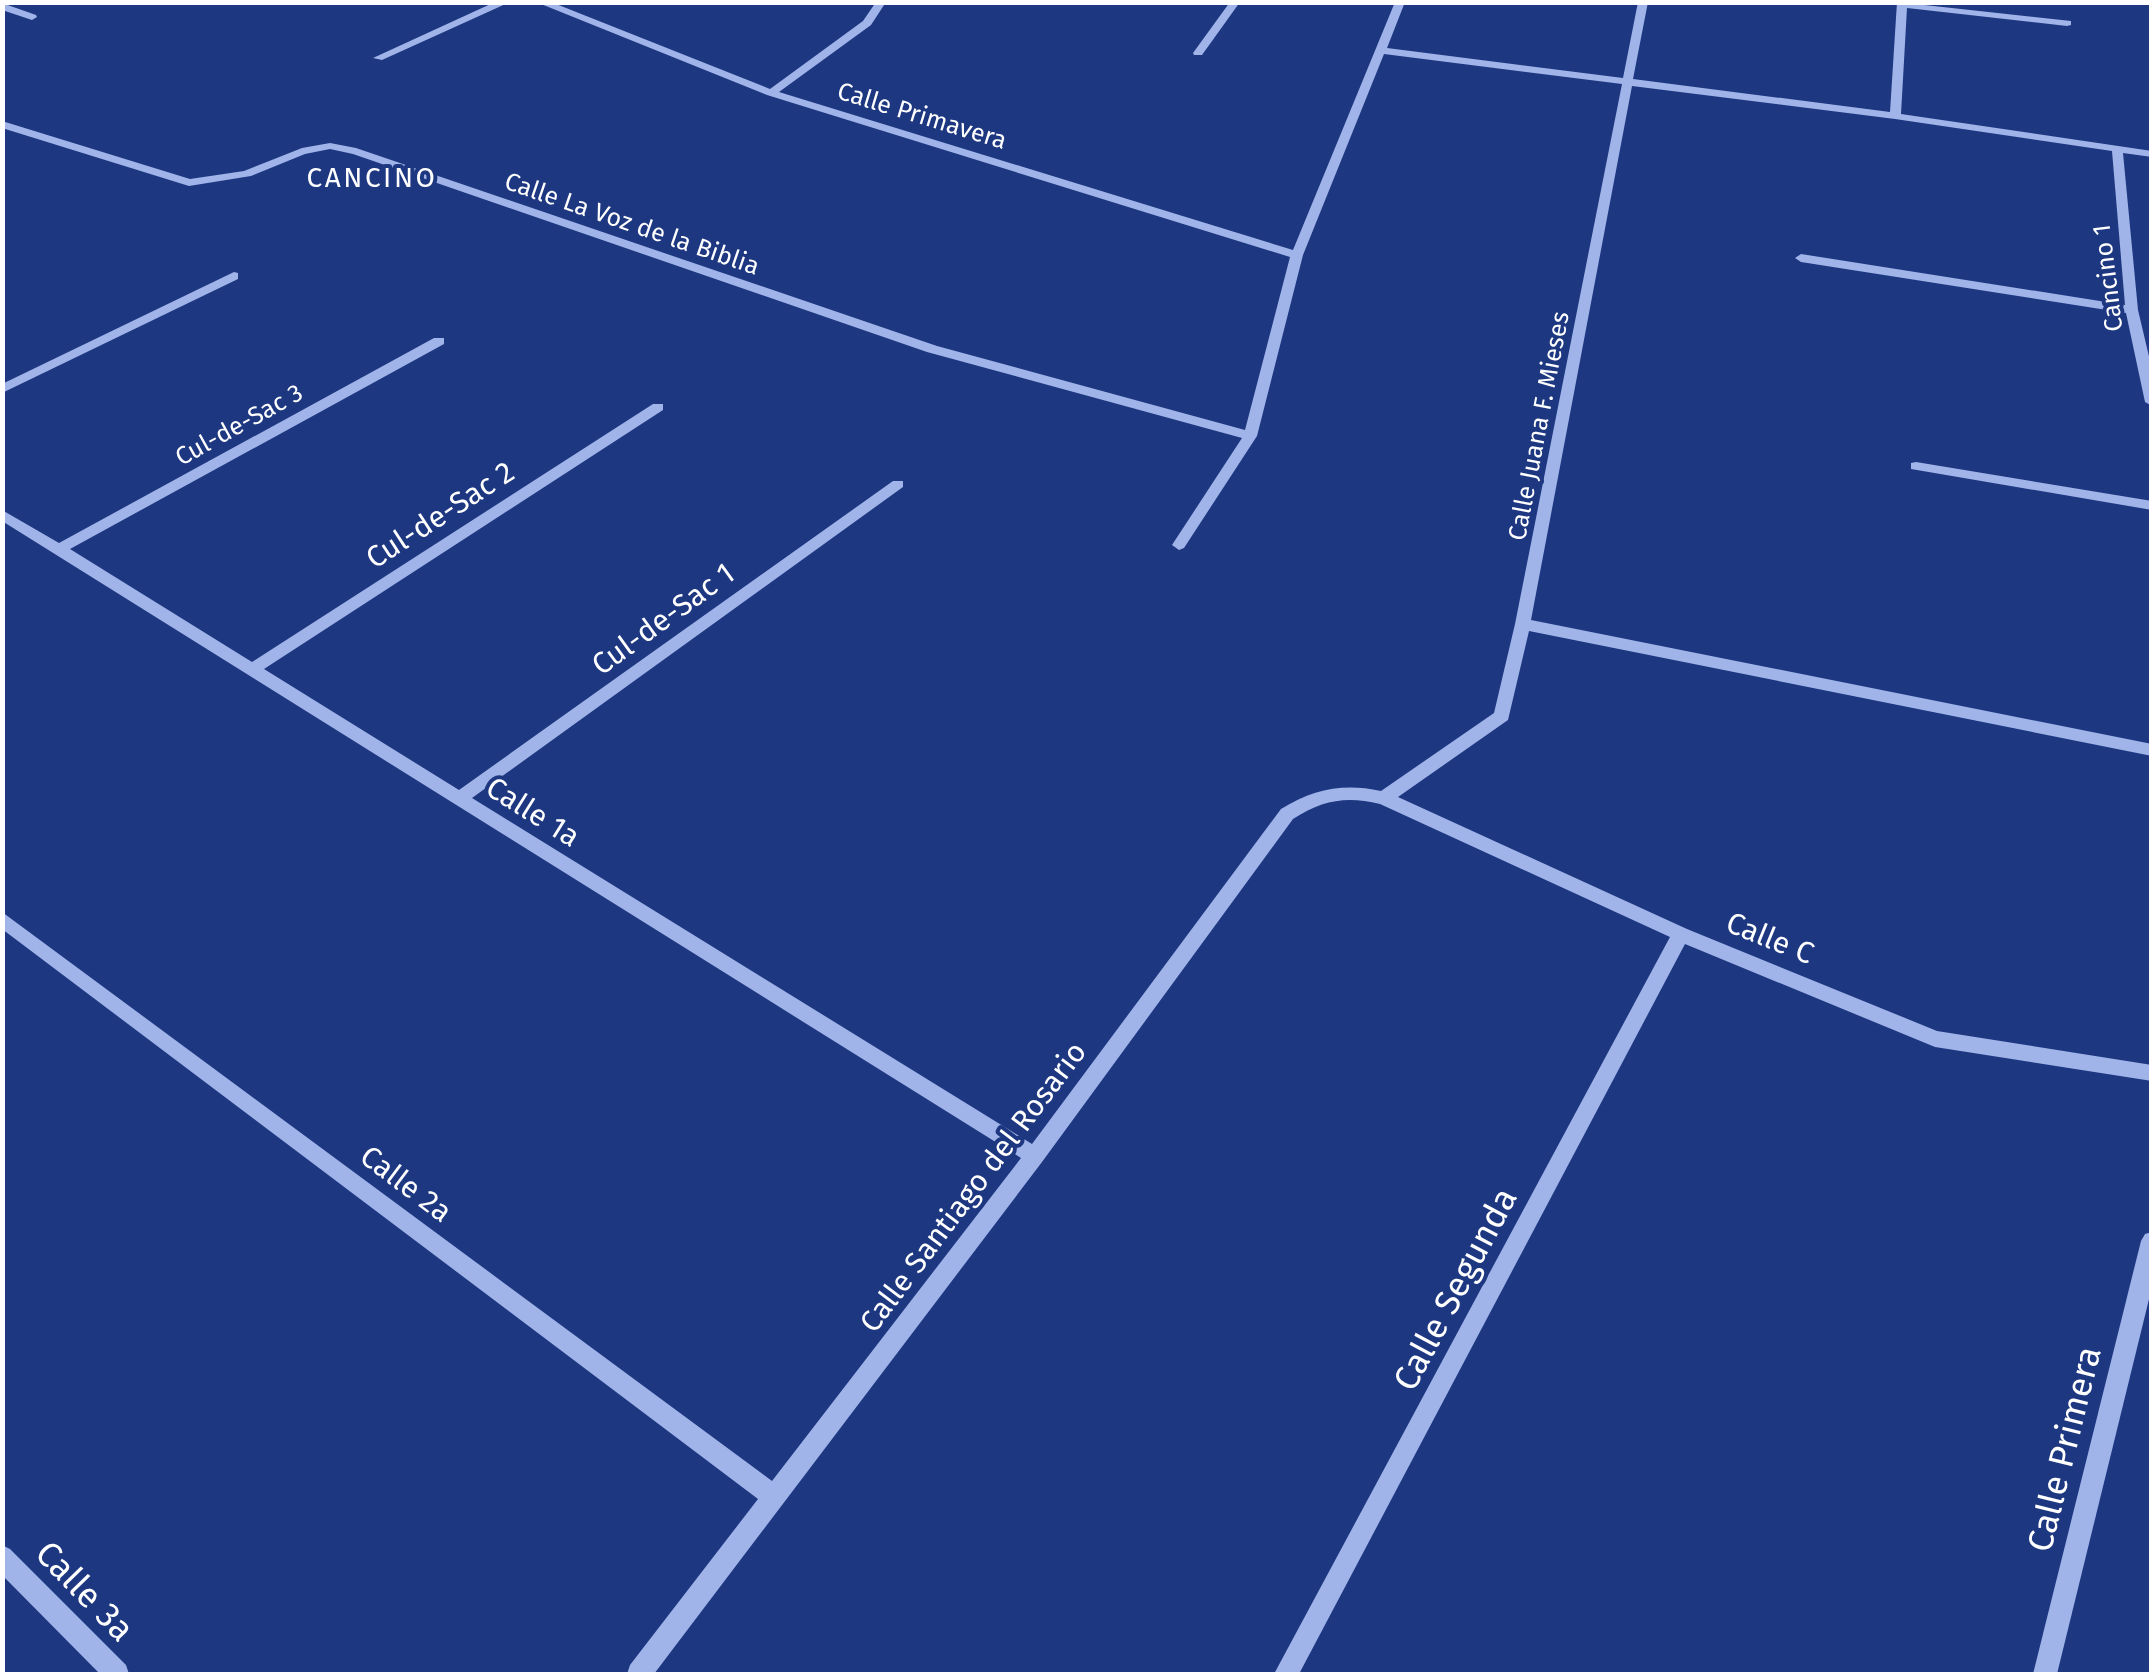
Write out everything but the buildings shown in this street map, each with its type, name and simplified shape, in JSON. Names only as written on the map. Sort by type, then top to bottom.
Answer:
[{"type":"street","points":[[378,58],[506,2]]},
{"type":"street","name":"Calle Primavera","points":[[540,2],[700,68],[771,92],[1296,255]]},
{"type":"street","points":[[771,92],[867,23],[881,2]]},
{"type":"street","points":[[1198,52],[1235,2]]},
{"type":"street","points":[[1179,545],[1250,436],[1296,255],[1400,2]]},
{"type":"street","name":"Calle Juana F. Mieses","points":[[1384,798],[1502,716],[1524,624],[1643,2]]},
{"type":"street","points":[[1894,116],[1902,3],[2067,23]]},
{"type":"street","points":[[2,6],[32,17]]},
{"type":"street","points":[[1380,50],[1628,80],[2152,154]]},
{"type":"street","name":"Calle La Voz de la Biblia","points":[[2,124],[189,182],[247,174],[302,151],[330,146],[356,151],[932,350],[1250,436]]},
{"type":"street","name":"Cancino 1","points":[[2117,148],[2132,310],[2152,402]]},
{"type":"street","points":[[1801,258],[2132,310]]},
{"type":"street","points":[[2,389],[234,276]]},
{"type":"street","name":"Cul-de-Sac 3","points":[[59,549],[440,341]]},
{"type":"street","name":"Cul-de-Sac 2","points":[[253,669],[658,407]]},
{"type":"street","points":[[1916,466],[2152,506]]},
{"type":"street","name":"Cul-de-Sac 1","points":[[460,798],[898,484]]},
{"type":"street","name":"Calle 1a","points":[[2,514],[1035,1156]]},
{"type":"street","points":[[1524,624],[2152,750]]},
{"type":"street","name":"Calle Santiago del Rosario","points":[[639,1674],[1035,1156],[1286,814],[1311,798],[1348,790],[1384,798]]},
{"type":"street","name":"Calle C","points":[[1384,798],[1681,934],[1935,1039],[2152,1073]]},
{"type":"street","name":"Calle 2a","points":[[2,918],[774,1498]]},
{"type":"street","name":"Calle Segunda","points":[[1286,1674],[1681,934]]},
{"type":"street","name":"Calle Primera","points":[[2045,1674],[2152,1240]]},
{"type":"street","name":"Calle 3a","points":[[2,1557],[117,1674]]},
{"type":"district","name":"CANCINO","points":[[372,177]]}]
